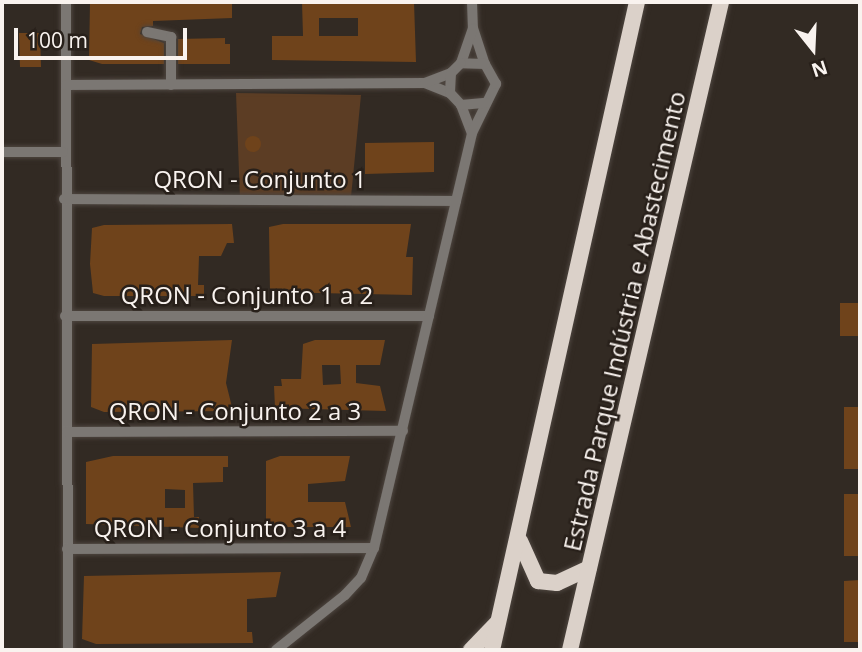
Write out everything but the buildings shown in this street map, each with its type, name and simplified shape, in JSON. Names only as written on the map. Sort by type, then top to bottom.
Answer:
[{"type":"highway","points":[[492,650],[519,539],[637,2]]},
{"type":"highway","name":"Estrada Parque Indústria e Abastecimento","points":[[570,650],[721,2]]},
{"type":"highway","points":[[519,539],[526,564],[538,581],[557,583],[589,568]]},
{"type":"highway","points":[[577,620],[582,650]]},
{"type":"highway","points":[[471,650],[499,622]]},
{"type":"street","points":[[66,2],[63,152],[68,650]]},
{"type":"street","points":[[276,650],[345,595],[361,578],[374,548],[472,133],[496,84],[485,64],[473,28],[472,2]]},
{"type":"street","points":[[716,21],[728,2]]},
{"type":"street","points":[[66,85],[425,83],[451,73],[461,63],[473,28]]},
{"type":"street","points":[[147,32],[171,37],[171,85]]},
{"type":"street","points":[[461,63],[485,64]]},
{"type":"street","points":[[450,93],[451,73]]},
{"type":"street","points":[[425,83],[450,93],[461,105],[472,133]]},
{"type":"street","points":[[461,105],[486,103]]},
{"type":"street","points":[[2,152],[63,152]]},
{"type":"street","name":"QRON - Conjunto 1","points":[[64,199],[456,201]]},
{"type":"street","name":"QRON - Conjunto 1 a 2","points":[[65,316],[429,316]]},
{"type":"street","name":"QRON - Conjunto 2 a 3","points":[[67,432],[403,431]]},
{"type":"street","name":"QRON - Conjunto 3 a 4","points":[[67,549],[374,548]]},
{"type":"shaded area","points":[[236,93],[361,95],[351,197],[240,199]]}]
